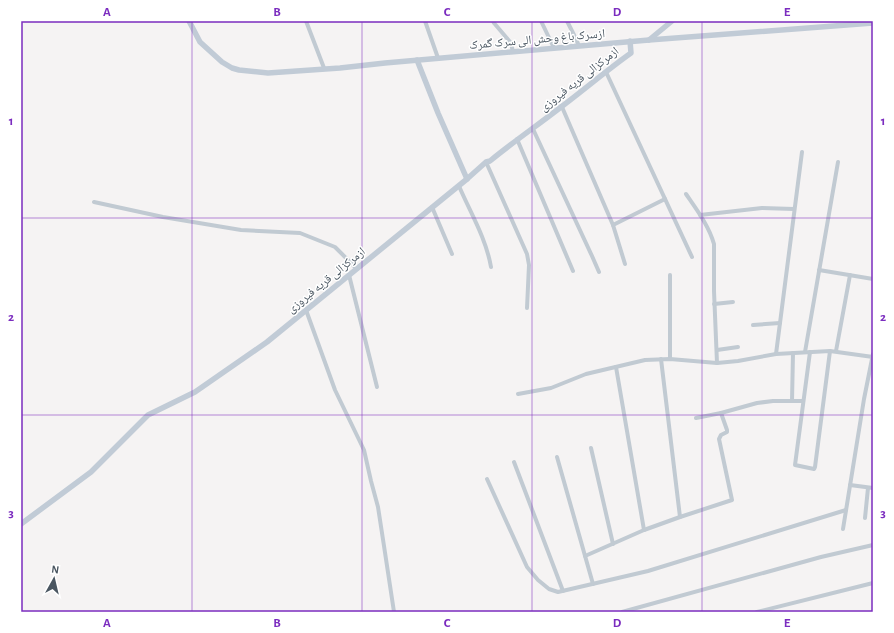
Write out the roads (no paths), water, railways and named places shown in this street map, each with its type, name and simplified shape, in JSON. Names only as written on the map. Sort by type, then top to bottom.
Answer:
[{"type":"main road","name":"ازسرک باغ وحش الی سرک گمرک","points":[[189,21],[200,42],[222,62],[232,68],[268,73],[870,22]]},
{"type":"main road","points":[[649,40],[672,21]]},
{"type":"main road","name":"ازمرکزالی قریه فیروزی","points":[[21,524],[91,472],[148,415],[195,392],[267,342],[486,162],[490,161],[517,139],[562,107],[631,52],[630,42]]},
{"type":"main road","points":[[418,60],[438,113],[467,179]]},
{"type":"street","points":[[306,21],[324,68]]},
{"type":"street","points":[[425,21],[438,58]]},
{"type":"street","points":[[493,21],[511,43],[513,52]]},
{"type":"street","points":[[541,21],[554,48]]},
{"type":"street","points":[[567,21],[579,46]]},
{"type":"street","points":[[606,72],[692,256]]},
{"type":"street","points":[[562,107],[613,225],[625,264]]},
{"type":"street","points":[[533,129],[599,272]]},
{"type":"street","points":[[517,139],[573,271]]},
{"type":"street","points":[[776,354],[802,152]]},
{"type":"street","points":[[486,162],[527,254],[529,265],[527,308]]},
{"type":"street","points":[[830,351],[814,468],[794,465],[803,402],[807,352],[819,270],[838,162]]},
{"type":"street","points":[[458,186],[489,254],[491,267]]},
{"type":"street","points":[[686,194],[700,215],[714,244],[714,304],[717,363]]},
{"type":"street","points":[[613,225],[665,199]]},
{"type":"street","points":[[94,202],[163,217],[234,229],[300,232],[336,247],[357,269]]},
{"type":"street","points":[[432,207],[452,254]]},
{"type":"street","points":[[700,215],[762,208],[794,208]]},
{"type":"street","points":[[819,270],[873,279]]},
{"type":"street","points":[[349,275],[378,387]]},
{"type":"street","points":[[670,275],[670,359]]},
{"type":"street","points":[[836,351],[850,275]]},
{"type":"street","points":[[714,304],[733,302]]},
{"type":"street","points":[[306,310],[335,390],[364,450],[378,507],[394,612]]},
{"type":"street","points":[[753,325],[780,323]]},
{"type":"street","points":[[717,350],[738,347]]},
{"type":"street","points":[[518,394],[551,388],[586,374],[645,360],[670,359],[717,363],[776,354],[830,351],[873,356],[864,400],[843,529]]},
{"type":"street","points":[[792,401],[793,353]]},
{"type":"street","points":[[661,360],[680,517]]},
{"type":"street","points":[[616,367],[644,530]]},
{"type":"street","points":[[696,418],[722,413],[757,403],[773,401],[803,402]]},
{"type":"street","points":[[585,556],[644,530],[732,500],[719,439],[721,435],[727,432],[722,413]]},
{"type":"street","points":[[591,448],[613,544]]},
{"type":"street","points":[[557,457],[593,584]]},
{"type":"street","points":[[514,462],[563,591]]},
{"type":"street","points":[[487,479],[526,567],[548,589],[558,592],[648,571],[846,510]]},
{"type":"street","points":[[850,485],[873,488]]},
{"type":"street","points":[[865,518],[868,488]]},
{"type":"street","points":[[622,612],[821,557],[873,546]]},
{"type":"street","points":[[757,612],[873,583]]}]
